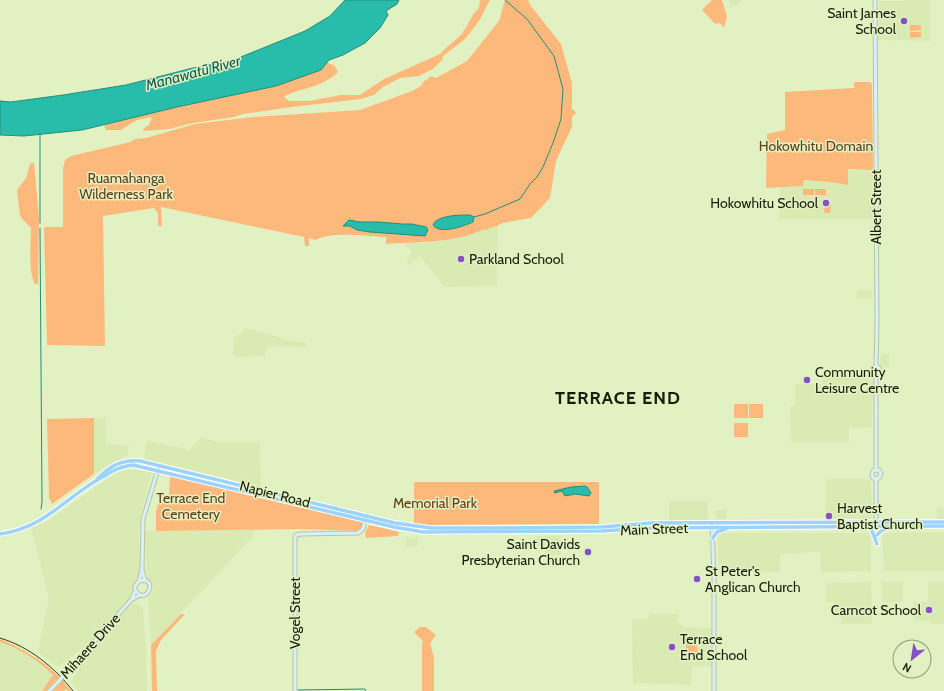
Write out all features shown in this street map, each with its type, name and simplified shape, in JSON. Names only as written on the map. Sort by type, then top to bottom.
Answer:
[{"type":"highway","name":"Napier Road","points":[[0,534],[22,529],[39,521],[61,507],[95,481],[119,468],[128,465],[159,468],[366,518]]},
{"type":"highway","name":"Main Street","points":[[366,518],[404,529],[433,532],[602,531],[712,525],[944,522]]},
{"type":"highway","name":"Main Street","points":[[712,525],[733,527],[868,526],[876,524],[897,526],[944,526]]},
{"type":"highway","points":[[868,526],[872,531],[877,544]]},
{"type":"highway","points":[[877,535],[884,529],[897,526]]},
{"type":"highway","points":[[713,538],[720,530],[733,527]]},
{"type":"main road","name":"Albert Street","points":[[875,0],[877,317],[876,366],[872,370],[876,374],[876,470]]},
{"type":"main road","points":[[142,570],[145,581],[150,585],[146,594],[140,595],[135,590],[142,570],[143,519],[159,468]]},
{"type":"main road","points":[[876,479],[879,478],[881,474],[879,470],[873,471],[872,475],[873,478],[876,479],[876,524]]},
{"type":"main road","name":"Vogel Street","points":[[295,691],[294,540],[296,535],[358,533],[363,529],[366,518]]},
{"type":"main road","points":[[712,525],[714,691]]},
{"type":"main road","points":[[139,581],[145,581]]},
{"type":"main road","name":"Mihaere Drive","points":[[131,600],[135,590]]},
{"type":"main road","name":"Mihaere Drive","points":[[49,691],[131,600],[140,595]]},
{"type":"shaded area","points":[[729,0],[740,0],[742,2],[730,8]]},
{"type":"shaded area","name":"Saint James School","points":[[930,0],[930,41],[878,40],[879,1]]},
{"type":"shaded area","name":"Hokowhitu School","points":[[848,169],[873,170],[873,219],[779,219],[780,187],[802,186],[803,180],[848,185]]},
{"type":"shaded area","name":"Parkland School","points":[[498,224],[497,286],[444,287],[420,255],[409,265],[406,264],[412,250],[407,247],[405,242],[424,243],[462,237]]},
{"type":"shaded area","points":[[857,290],[872,290],[872,298],[857,298]]},
{"type":"shaded area","points":[[246,328],[289,341],[306,342],[306,347],[267,346],[265,356],[233,356],[234,338]]},
{"type":"shaded area","points":[[881,354],[889,354],[889,367],[880,366]]},
{"type":"shaded area","points":[[823,375],[873,375],[872,427],[849,428],[849,442],[791,442],[790,406],[795,405],[795,384],[822,384]]},
{"type":"shaded area","points":[[94,418],[106,418],[106,444],[129,446],[127,455],[94,474]]},
{"type":"shaded area","points":[[201,438],[218,442],[260,442],[261,487],[144,459],[147,441],[190,450]]},
{"type":"shaded area","points":[[127,470],[152,472],[141,513],[139,534],[140,579],[133,594],[82,649],[57,667],[38,651],[49,599],[32,531],[33,527],[48,521],[117,472]]},
{"type":"shaded area","points":[[826,479],[869,479],[871,482],[872,519],[826,519]]},
{"type":"shaded area","points":[[943,499],[944,520],[937,520],[937,508],[943,508]]},
{"type":"shaded area","points":[[670,501],[707,501],[708,520],[669,520]]},
{"type":"shaded area","points":[[716,510],[726,510],[727,519],[717,519]]},
{"type":"shaded area","points":[[255,529],[253,536],[151,645],[148,599],[153,592],[153,589],[147,580],[145,531]]},
{"type":"shaded area","points":[[944,532],[944,571],[884,571],[882,533]]},
{"type":"shaded area","points":[[871,533],[871,571],[821,572],[820,552],[780,554],[780,572],[719,573],[717,534]]},
{"type":"shaded area","points":[[537,536],[561,536],[561,555],[545,555],[545,546],[537,546]]},
{"type":"shaded area","points":[[406,538],[418,538],[418,546],[406,547]]},
{"type":"shaded area","points":[[871,582],[872,624],[841,624],[841,617],[834,617],[833,602],[826,602],[826,583]]},
{"type":"shaded area","points":[[882,582],[903,582],[903,602],[882,602]]},
{"type":"shaded area","name":"Carncot School","points":[[928,582],[944,582],[944,624],[933,624],[929,621],[914,620],[914,602],[928,602]]},
{"type":"shaded area","points":[[136,603],[143,608],[147,691],[78,691],[71,682],[90,652],[131,604]]},
{"type":"shaded area","name":"Terrace End School","points":[[650,614],[677,614],[678,622],[685,627],[712,628],[712,667],[692,666],[691,685],[633,683],[632,619],[648,619]]},
{"type":"shaded area","points":[[0,642],[33,658],[54,675],[42,691],[0,691]]},
{"type":"green space","points":[[480,0],[490,0],[479,21],[465,39],[442,57],[443,59],[433,69],[419,76],[400,78],[383,87],[374,95],[361,99],[243,114],[169,129],[143,131],[144,128],[149,125],[152,117],[137,120],[121,130],[106,130],[104,125],[177,107],[276,86],[321,70],[327,63],[334,65],[338,72],[320,84],[284,97],[289,101],[309,101],[341,95],[360,95],[384,79],[440,54],[461,35],[474,13],[479,8]]},
{"type":"green space","name":"Ruamahanga Wilderness Park","points":[[505,0],[528,0],[531,6],[561,44],[572,83],[572,110],[576,113],[572,117],[572,127],[556,161],[550,198],[531,218],[503,223],[489,228],[488,230],[485,229],[467,236],[452,239],[386,244],[386,237],[340,235],[322,237],[315,240],[309,238],[309,246],[305,246],[304,237],[161,207],[162,226],[158,226],[158,213],[154,208],[103,216],[105,346],[47,345],[44,227],[63,227],[63,168],[65,160],[71,156],[130,142],[135,139],[146,138],[195,124],[253,117],[360,110],[412,91],[421,86],[430,76],[436,78],[467,61],[499,21]]},
{"type":"green space","points":[[712,0],[722,0],[727,16],[724,28],[719,23],[715,24],[702,10]]},
{"type":"green space","points":[[910,25],[921,25],[921,30],[910,31]]},
{"type":"green space","points":[[910,32],[921,32],[921,37],[910,38]]},
{"type":"green space","name":"Hokowhitu Domain","points":[[854,82],[871,82],[872,86],[873,170],[848,169],[848,185],[804,180],[803,186],[766,188],[767,134],[785,130],[785,92],[854,88]]},
{"type":"green space","points":[[34,163],[39,218],[38,284],[35,284],[31,272],[31,228],[20,216],[17,190],[26,178],[30,164]]},
{"type":"green space","points":[[803,189],[814,189],[814,195],[803,195]]},
{"type":"green space","points":[[815,189],[826,189],[826,195],[815,195]]},
{"type":"green space","points":[[825,201],[831,202],[830,213],[824,213]]},
{"type":"green space","points":[[734,404],[748,404],[748,418],[734,418]]},
{"type":"green space","points":[[749,404],[763,404],[763,418],[749,418]]},
{"type":"green space","points":[[94,418],[94,474],[52,504],[49,498],[47,419]]},
{"type":"green space","points":[[734,423],[748,423],[748,437],[734,437]]},
{"type":"green space","points":[[163,469],[213,480],[213,481],[212,482]]},
{"type":"green space","name":"Terrace End Cemetery","points":[[170,476],[364,522],[360,531],[300,529],[156,531],[156,511],[161,495],[169,495]]},
{"type":"green space","name":"Memorial Park","points":[[414,482],[599,482],[599,524],[414,524]]},
{"type":"green space","points":[[252,490],[306,503],[307,504],[255,492]]},
{"type":"green space","points":[[369,519],[420,529],[494,530],[426,531],[408,529]]},
{"type":"green space","points":[[758,524],[851,524],[857,525],[758,526]]},
{"type":"green space","points":[[369,525],[399,532],[398,536],[366,538],[365,533]]},
{"type":"green space","points":[[181,614],[185,614],[161,640],[156,651],[157,691],[152,691],[151,645]]},
{"type":"green space","points":[[420,627],[426,627],[436,635],[430,643],[434,658],[434,691],[422,691],[423,641],[414,632]]},
{"type":"green space","points":[[686,637],[696,637],[698,654],[686,654]]},
{"type":"green space","points":[[0,639],[39,660],[56,674],[71,691],[66,689],[64,691],[53,691],[60,683],[56,680],[46,691],[42,691],[53,675],[41,664],[15,648],[0,642]]},
{"type":"water","name":"Manawatū River","points":[[345,0],[399,0],[397,4],[386,11],[388,15],[380,28],[365,43],[343,55],[329,60],[321,70],[276,86],[177,107],[82,130],[24,136],[0,135],[0,101],[11,102],[126,85],[193,68],[231,61],[305,31],[330,16]]},
{"type":"water","points":[[470,215],[474,217],[473,222],[452,229],[446,230],[436,228],[433,225],[439,219],[444,217]]},
{"type":"water","points":[[349,220],[360,222],[412,224],[426,227],[428,230],[425,236],[370,232],[357,230],[350,226],[343,226]]},
{"type":"water","points":[[585,486],[591,493],[589,496],[575,494],[565,496],[562,491],[555,493],[554,491],[571,487]]},
{"type":"waterway","points":[[474,217],[485,214],[520,199],[543,167],[561,119],[563,89],[554,56],[527,19],[505,0]]},
{"type":"waterway","points":[[40,134],[40,223]]},
{"type":"waterway","points":[[40,228],[41,509]]},
{"type":"waterway","points":[[298,690],[365,689],[366,691]]},
{"type":"railway","points":[[0,638],[31,652],[41,659],[58,674],[73,691]]},
{"type":"place","name":"Saint James School","points":[[904,21]]},
{"type":"place","name":"Hokowhitu School","points":[[826,203]]},
{"type":"place","name":"Parkland School","points":[[461,259]]},
{"type":"place","name":"Community Leisure Centre","points":[[807,380]]},
{"type":"place","name":"Harvest Baptist Church","points":[[829,516]]},
{"type":"place","name":"Saint Davids Presbyterian Church","points":[[588,552]]},
{"type":"place","name":"St Peter's Anglican Church","points":[[697,579]]},
{"type":"place","name":"Carncot School","points":[[929,610]]},
{"type":"place","name":"Terrace End School","points":[[672,647]]},
{"type":"district","name":"TERRACE END","points":[[618,398]]}]
